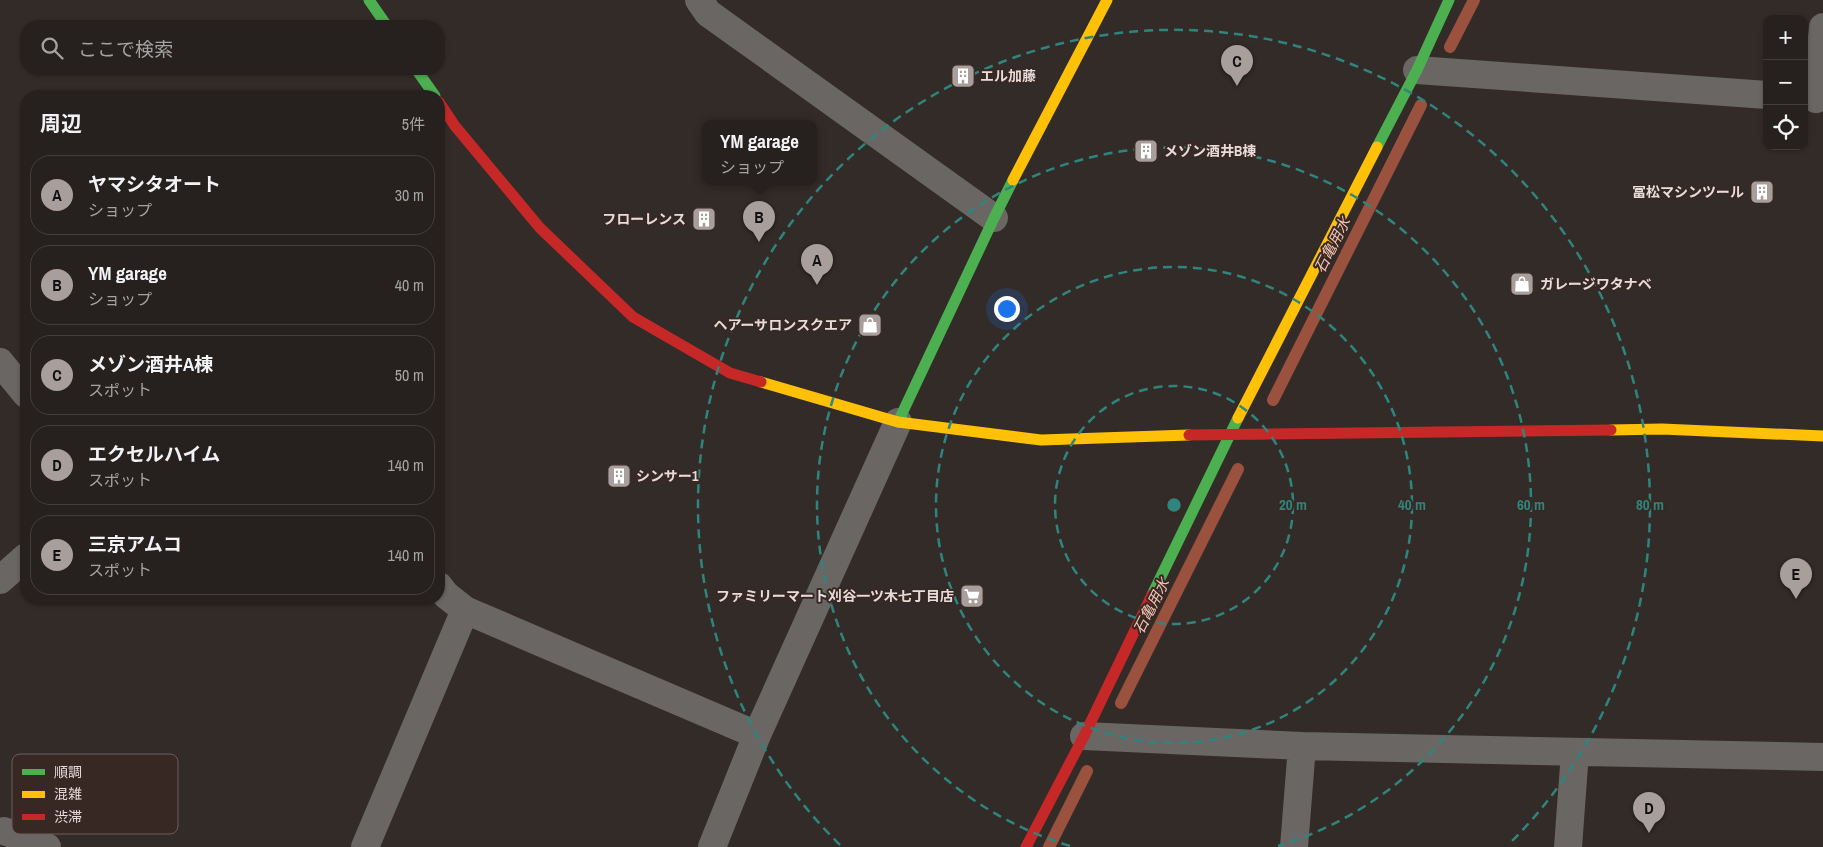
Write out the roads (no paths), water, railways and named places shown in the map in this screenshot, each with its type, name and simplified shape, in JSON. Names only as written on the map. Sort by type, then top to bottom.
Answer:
[{"type":"street","points":[[369,0],[383,20]]},
{"type":"street","points":[[699,0],[708,13],[994,218]]},
{"type":"street","points":[[712,847],[757,735],[898,422],[994,218],[1107,0]]},
{"type":"street","points":[[1026,847],[1084,736],[1230,434],[1417,70],[1449,0]]},
{"type":"street","points":[[1814,98],[1823,27]]},
{"type":"street","points":[[1417,70],[1763,95]]},
{"type":"street","points":[[420,75],[431,90]]},
{"type":"street","points":[[445,111],[455,126],[540,228],[633,317],[730,373],[898,422],[1041,440],[1230,434],[1662,430],[1823,436]]},
{"type":"street","points":[[0,362],[20,387]]},
{"type":"street","points":[[0,580],[20,562]]},
{"type":"street","points":[[445,594],[465,610],[757,735]]},
{"type":"street","points":[[365,847],[465,610]]},
{"type":"street","points":[[1084,736],[1302,746],[1823,757]]},
{"type":"street","points":[[1294,847],[1302,746]]},
{"type":"street","points":[[1568,847],[1575,752]]},
{"type":"street","points":[[1,831],[47,847]]},
{"type":"waterway","name":"石亀用水","points":[[1450,47],[1474,0]]},
{"type":"waterway","name":"石亀用水","points":[[1273,400],[1421,105]]},
{"type":"waterway","name":"石亀用水","points":[[1121,703],[1238,469]]},
{"type":"waterway","name":"石亀用水","points":[[1049,847],[1087,771]]},
{"type":"place","name":"エル加藤","points":[[963,76]]},
{"type":"place","name":"メゾン酒井A棟","points":[[1237,86]]},
{"type":"place","name":"メゾン酒井B棟","points":[[1146,151]]},
{"type":"place","name":"冨松マシンツール","points":[[1762,192]]},
{"type":"place","name":"フローレンス","points":[[704,219]]},
{"type":"place","name":"YM garage","points":[[759,242]]},
{"type":"place","name":"ガレージワタナベ","points":[[1522,284]]},
{"type":"place","name":"ヤマシタオート","points":[[817,285]]},
{"type":"place","name":"ヘアーサロンスクエア","points":[[870,325]]},
{"type":"place","name":"シンサー1","points":[[619,476]]},
{"type":"place","name":"ファミリーマート刈谷一ツ木七丁目店","points":[[972,596]]},
{"type":"place","name":"三京アムコ","points":[[1796,599]]},
{"type":"place","name":"エクセルハイム","points":[[1649,833]]}]
